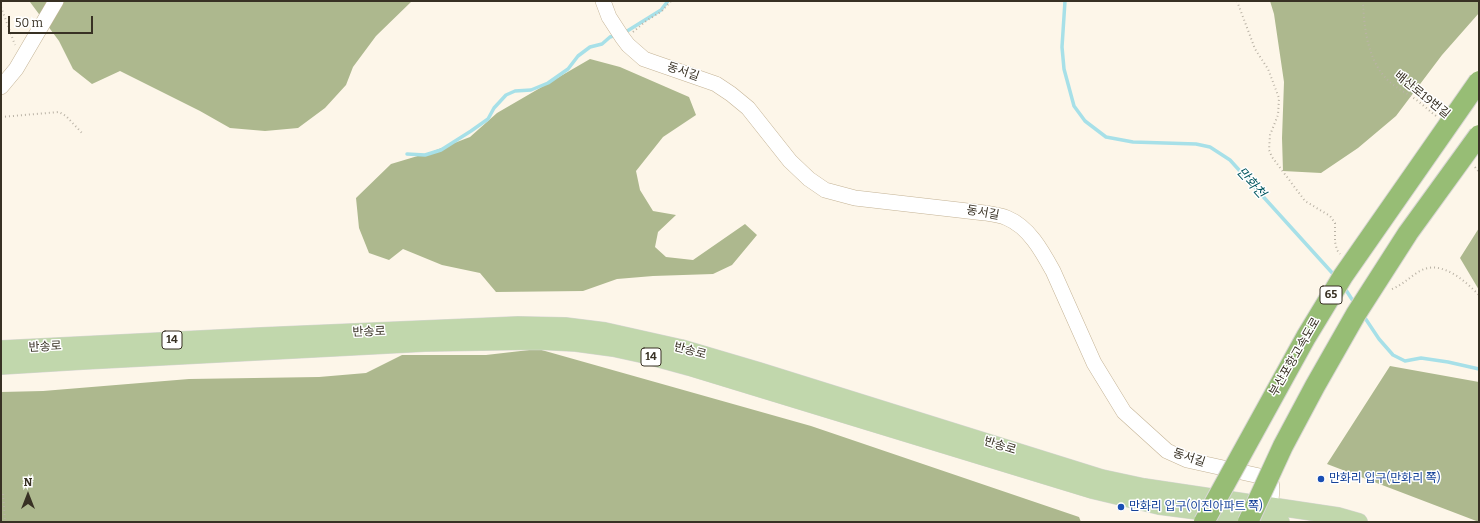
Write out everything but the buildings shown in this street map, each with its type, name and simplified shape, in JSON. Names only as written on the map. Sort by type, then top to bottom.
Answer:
[{"type":"highway","name":"부산포항고속도로","points":[[1204,522],[1306,337],[1343,276],[1479,81]]},
{"type":"highway","name":"65","points":[[1266,517],[1283,446],[1311,392],[1356,314],[1408,233],[1479,135]]},
{"type":"main road","name":"반송로","points":[[1,349],[518,325],[565,326],[605,331],[688,350],[759,371],[1102,478],[1266,517]]},
{"type":"main road","name":"반송로","points":[[1,366],[425,344],[538,341],[576,344],[619,350],[689,367],[1092,490],[1159,506],[1266,517],[1338,516],[1359,522]]},
{"type":"street","points":[[1,87],[16,69],[56,1]]},
{"type":"street","name":"동서길","points":[[603,1],[609,17],[621,36],[628,45],[644,59],[716,84],[731,94],[748,108],[790,161],[809,179],[825,190],[855,198],[985,212],[1006,218],[1019,225],[1034,240],[1046,258],[1094,363],[1124,412],[1162,447],[1174,454],[1187,460],[1264,477],[1270,480],[1272,485],[1266,517]]},
{"type":"path","points":[[621,36],[662,11],[671,1]]},
{"type":"path","points":[[1237,1],[1255,49],[1268,69],[1279,98],[1278,115],[1270,135],[1269,150],[1272,157],[1305,201],[1330,216],[1335,223],[1335,242],[1342,256]]},
{"type":"path","name":"배산로19번길","points":[[1363,1],[1365,32],[1376,63],[1389,82],[1418,102],[1441,121]]},
{"type":"path","points":[[1,7],[11,37],[18,51],[23,57]]},
{"type":"path","points":[[1,117],[59,112],[66,116],[82,133]]},
{"type":"path","points":[[1475,166],[1479,172]]},
{"type":"path","points":[[1391,289],[1428,267],[1443,269],[1461,278],[1479,295]]},
{"type":"path","points":[[1,492],[3,492],[5,522]]},
{"type":"green space","points":[[412,1],[376,36],[353,67],[346,85],[325,108],[298,128],[265,131],[230,128],[200,111],[120,71],[92,84],[73,69],[59,41],[30,2]]},
{"type":"green space","points":[[1270,1],[1479,1],[1479,13],[1442,55],[1396,116],[1358,148],[1321,173],[1283,171],[1282,138],[1284,82],[1274,14]]},
{"type":"green space","points":[[590,59],[620,67],[689,97],[696,115],[663,137],[636,171],[640,190],[653,211],[676,215],[658,232],[655,247],[666,257],[693,260],[745,224],[757,235],[732,265],[713,274],[617,279],[583,291],[496,292],[480,273],[442,265],[403,249],[389,260],[369,253],[359,228],[356,198],[391,164],[431,152],[470,137],[497,113]]},
{"type":"green space","points":[[1479,228],[1479,290],[1460,258]]},
{"type":"green space","points":[[538,349],[811,426],[1079,517],[1081,522],[1,522],[1,392],[43,391],[189,379],[319,377],[366,373],[402,355],[486,355]]},
{"type":"green space","points":[[1390,366],[1479,382],[1479,522],[1327,464]]},
{"type":"waterway","points":[[624,33],[661,10],[668,1]]},
{"type":"waterway","name":"만화천","points":[[1065,1],[1062,47],[1064,69],[1074,106],[1085,121],[1106,137],[1133,142],[1196,144],[1210,147],[1230,160],[1335,276]]},
{"type":"waterway","points":[[407,154],[425,155],[441,150],[488,119],[494,108],[506,95],[515,91],[531,90],[548,83],[568,69],[578,56],[590,47],[602,44],[610,37],[616,35]]},
{"type":"waterway","name":"만화천","points":[[1344,287],[1355,304]]},
{"type":"waterway","name":"만화천","points":[[1363,315],[1379,339],[1393,355],[1405,361],[1421,358],[1479,369]]},
{"type":"place","name":"만화리 입구(만화리 쪽)","points":[[1321,479]]},
{"type":"place","name":"만화리 입구(이진아파트 쪽)","points":[[1121,507]]}]
